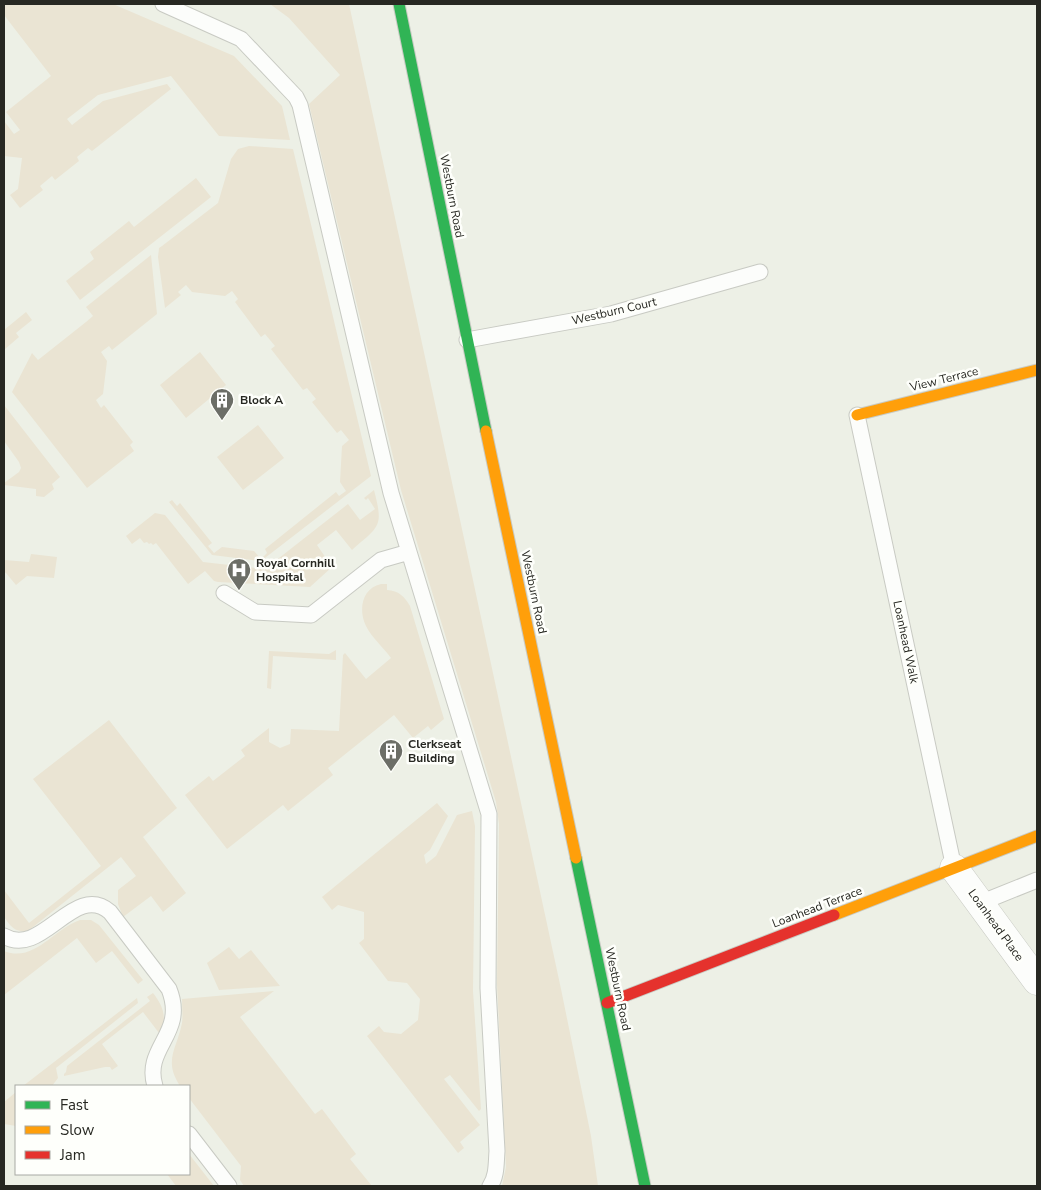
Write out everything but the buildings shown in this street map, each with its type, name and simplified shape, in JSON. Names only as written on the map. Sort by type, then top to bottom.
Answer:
[{"type":"main road","name":"Westburn Road","points":[[399,4],[467,340],[645,1186]]},
{"type":"main road","name":"View Terrace","points":[[857,416],[1037,370]]},
{"type":"main road","name":"Loanhead Terrace","points":[[607,1003],[1037,836]]},
{"type":"street","name":"Loanhead Place","points":[[954,868],[1037,982]]},
{"type":"lane","points":[[163,4],[241,38],[298,99],[391,493],[489,814],[488,988],[497,1150],[494,1181],[490,1186]]},
{"type":"lane","name":"Westburn Court","points":[[467,340],[611,314],[760,272]]},
{"type":"lane","name":"Loanhead Walk","points":[[857,416],[954,868]]},
{"type":"lane","points":[[224,593],[255,612],[311,615],[381,560],[409,552]]},
{"type":"lane","points":[[980,903],[1037,880]]},
{"type":"lane","points":[[4,936],[15,941],[30,939],[76,908],[87,905],[100,905],[110,912],[169,989],[174,1004],[172,1024],[153,1064],[152,1073],[155,1085]]},
{"type":"lane","points":[[190,1135],[229,1186]]},
{"type":"shaded area","points":[[4,4],[113,4],[234,56],[282,106],[290,140],[219,136],[171,76],[98,95],[67,119],[72,125],[103,101],[167,84],[171,89],[92,151],[88,148],[77,157],[79,161],[55,180],[52,176],[40,186],[43,190],[20,208],[10,195],[18,189],[22,158],[4,156],[4,121],[14,134],[20,130],[6,112],[51,76],[4,15]]},
{"type":"shaded area","points":[[270,4],[349,4],[561,989],[591,1136],[598,1186],[502,1186],[506,1167],[497,984],[499,824],[496,802],[401,490],[309,104],[340,75],[289,18]]},
{"type":"shaded area","points":[[249,146],[293,149],[371,476],[261,561],[212,555],[169,502],[172,500],[177,506],[180,503],[212,543],[208,546],[214,553],[222,547],[254,551],[261,559],[267,553],[265,549],[336,492],[339,496],[346,491],[340,482],[342,446],[349,440],[341,430],[337,433],[312,402],[316,399],[307,388],[303,390],[271,349],[275,346],[265,334],[261,337],[235,302],[238,299],[232,291],[225,296],[192,292],[186,285],[178,292],[181,295],[165,308],[158,257],[159,248],[218,203],[231,159],[238,149]]},
{"type":"shaded area","points":[[196,178],[211,197],[80,300],[66,281],[94,259],[90,252],[129,221],[134,227]]},
{"type":"shaded area","points":[[151,255],[157,314],[112,350],[109,346],[101,352],[107,361],[103,394],[96,400],[101,408],[104,405],[133,442],[130,445],[134,451],[87,488],[12,392],[32,353],[38,360],[86,322],[93,316],[86,307]]},
{"type":"shaded area","points":[[26,312],[32,320],[16,333],[19,337],[4,350],[4,330]]},
{"type":"shaded area","points":[[200,352],[226,385],[186,418],[160,385]]},
{"type":"shaded area","points":[[4,405],[60,477],[52,484],[54,489],[44,497],[36,496],[36,489],[4,485],[21,468],[19,462],[4,441]]},
{"type":"shaded area","points":[[258,425],[284,458],[243,490],[217,457]]},
{"type":"shaded area","points":[[374,490],[379,512],[377,525],[352,550],[336,530],[317,545],[332,567],[310,587],[218,582],[214,581],[205,571],[188,584],[156,543],[153,545],[147,542],[144,543],[140,538],[132,544],[126,536],[155,513],[165,515],[203,562],[265,569],[348,504],[360,520],[375,509],[368,498],[366,500],[364,498]]},
{"type":"shaded area","points":[[31,554],[57,557],[54,578],[27,576],[16,585],[4,572],[4,560],[29,562]]},
{"type":"shaded area","points":[[387,584],[387,590],[401,595],[410,606],[444,719],[431,730],[428,726],[413,738],[394,715],[328,768],[333,775],[288,811],[283,805],[227,849],[185,795],[209,776],[213,781],[245,756],[241,750],[269,728],[269,742],[280,748],[290,744],[291,729],[339,731],[343,655],[345,653],[366,679],[391,658],[366,626],[362,613],[363,600],[366,595],[375,586]]},
{"type":"shaded area","points":[[336,650],[336,660],[273,656],[271,689],[267,688],[269,651],[329,654]]},
{"type":"shaded area","points":[[109,720],[177,808],[143,837],[186,893],[163,912],[151,896],[123,917],[118,904],[118,890],[136,876],[121,857],[28,931],[17,930],[4,917],[4,890],[29,923],[101,866],[33,779]]},
{"type":"shaded area","points":[[437,803],[448,816],[430,850],[424,855],[426,864],[436,856],[457,815],[472,811],[475,826],[473,991],[481,1109],[479,1111],[450,1075],[444,1079],[480,1125],[460,1142],[464,1148],[458,1153],[367,1036],[379,1026],[384,1032],[401,1034],[418,1020],[420,999],[407,983],[388,981],[359,943],[364,939],[364,912],[338,905],[332,910],[322,897]]},
{"type":"shaded area","points":[[80,920],[91,920],[99,925],[143,980],[138,984],[112,951],[96,963],[77,938],[4,995],[4,951],[15,953],[35,949],[70,924]]},
{"type":"shaded area","points":[[229,947],[239,959],[251,950],[280,986],[219,990],[207,963]]},
{"type":"shaded area","points":[[274,991],[240,1017],[315,1114],[322,1109],[356,1154],[350,1159],[372,1186],[244,1186],[240,1180],[241,1166],[190,1099],[190,1085],[179,1085],[172,1069],[173,1054],[182,1023],[182,999]]},
{"type":"shaded area","points":[[153,993],[159,1002],[164,1017],[159,1033],[143,1012],[102,1044],[118,1066],[112,1070],[110,1067],[105,1067],[64,1076],[67,1066],[150,1001],[147,997]]},
{"type":"shaded area","points":[[137,998],[138,1003],[56,1068],[58,1078],[53,1085],[24,1085]]},
{"type":"shaded area","points":[[15,1093],[15,1126],[4,1124],[4,1102]]},
{"type":"shaded area","points":[[190,1155],[214,1186],[176,1186],[168,1175],[190,1175]]},
{"type":"traffic: fast","points":[[399,4],[486,431]]},
{"type":"traffic: fast","points":[[576,858],[645,1186]]},
{"type":"traffic: slow","points":[[857,415],[1037,370]]},
{"type":"traffic: slow","points":[[486,431],[576,858]]},
{"type":"traffic: slow","points":[[834,915],[1037,836]]},
{"type":"traffic: jam","points":[[607,1003],[834,915]]},
{"type":"place","name":"Block A","points":[[222,421]]},
{"type":"place","name":"Royal Cornhill Hospital","points":[[239,591]]},
{"type":"place","name":"Clerkseat Building","points":[[391,772]]}]
